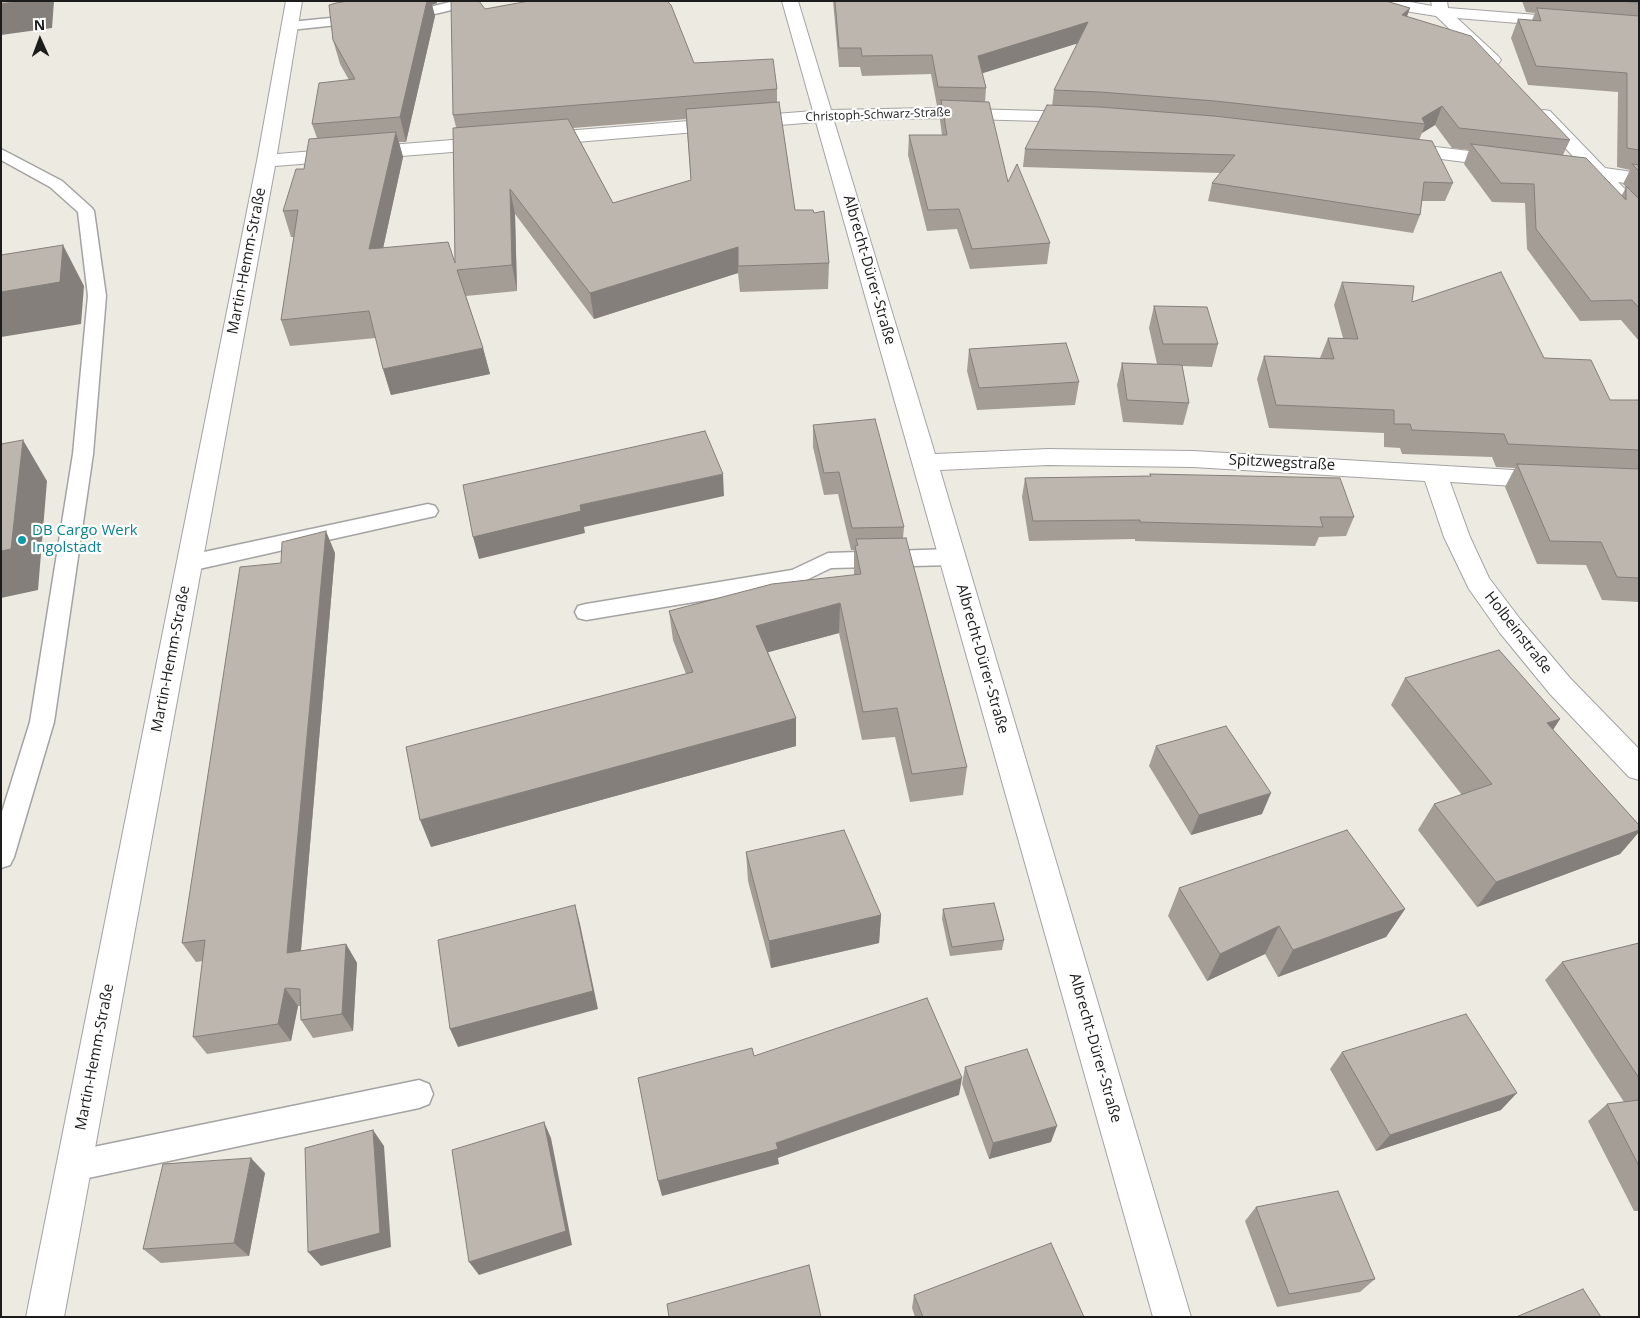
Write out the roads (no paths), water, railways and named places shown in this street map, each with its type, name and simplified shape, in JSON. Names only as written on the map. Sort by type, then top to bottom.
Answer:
[{"type":"street","name":"Albrecht-Dürer-Straße","points":[[790,1],[926,463],[1172,1317]]},
{"type":"street","points":[[1374,1],[1440,6],[1639,28]]},
{"type":"street","points":[[1440,6],[1505,74]]},
{"type":"street","name":"Martin-Hemm-Straße","points":[[45,1317],[190,562],[292,14]]},
{"type":"street","points":[[1532,102],[1639,215]]},
{"type":"street","name":"Christoph-Schwarz-Straße","points":[[525,140],[823,116],[934,113],[1097,118]]},
{"type":"street","points":[[266,161],[505,142]]},
{"type":"street","points":[[1385,147],[1521,163]]},
{"type":"street","points":[[1550,166],[1639,179]]},
{"type":"street","name":"Spitzwegstraße","points":[[926,463],[1048,457],[1193,459],[1315,464],[1435,474],[1569,481]]},
{"type":"street","name":"Holbeinstraße","points":[[1435,474],[1457,537],[1478,582],[1510,626],[1560,686],[1639,768]]},
{"type":"lane","points":[[292,14],[382,16],[426,12],[472,1]]},
{"type":"lane","points":[[1,154],[56,184],[86,211],[97,296],[83,454],[42,722],[1,857]]},
{"type":"lane","points":[[190,562],[428,511]]},
{"type":"lane","points":[[586,612],[796,577],[828,561],[953,557]]},
{"type":"lane","points":[[74,1166],[419,1094]]},
{"type":"place","name":"DB Cargo Werk Ingolstadt","points":[[22,540]]}]
